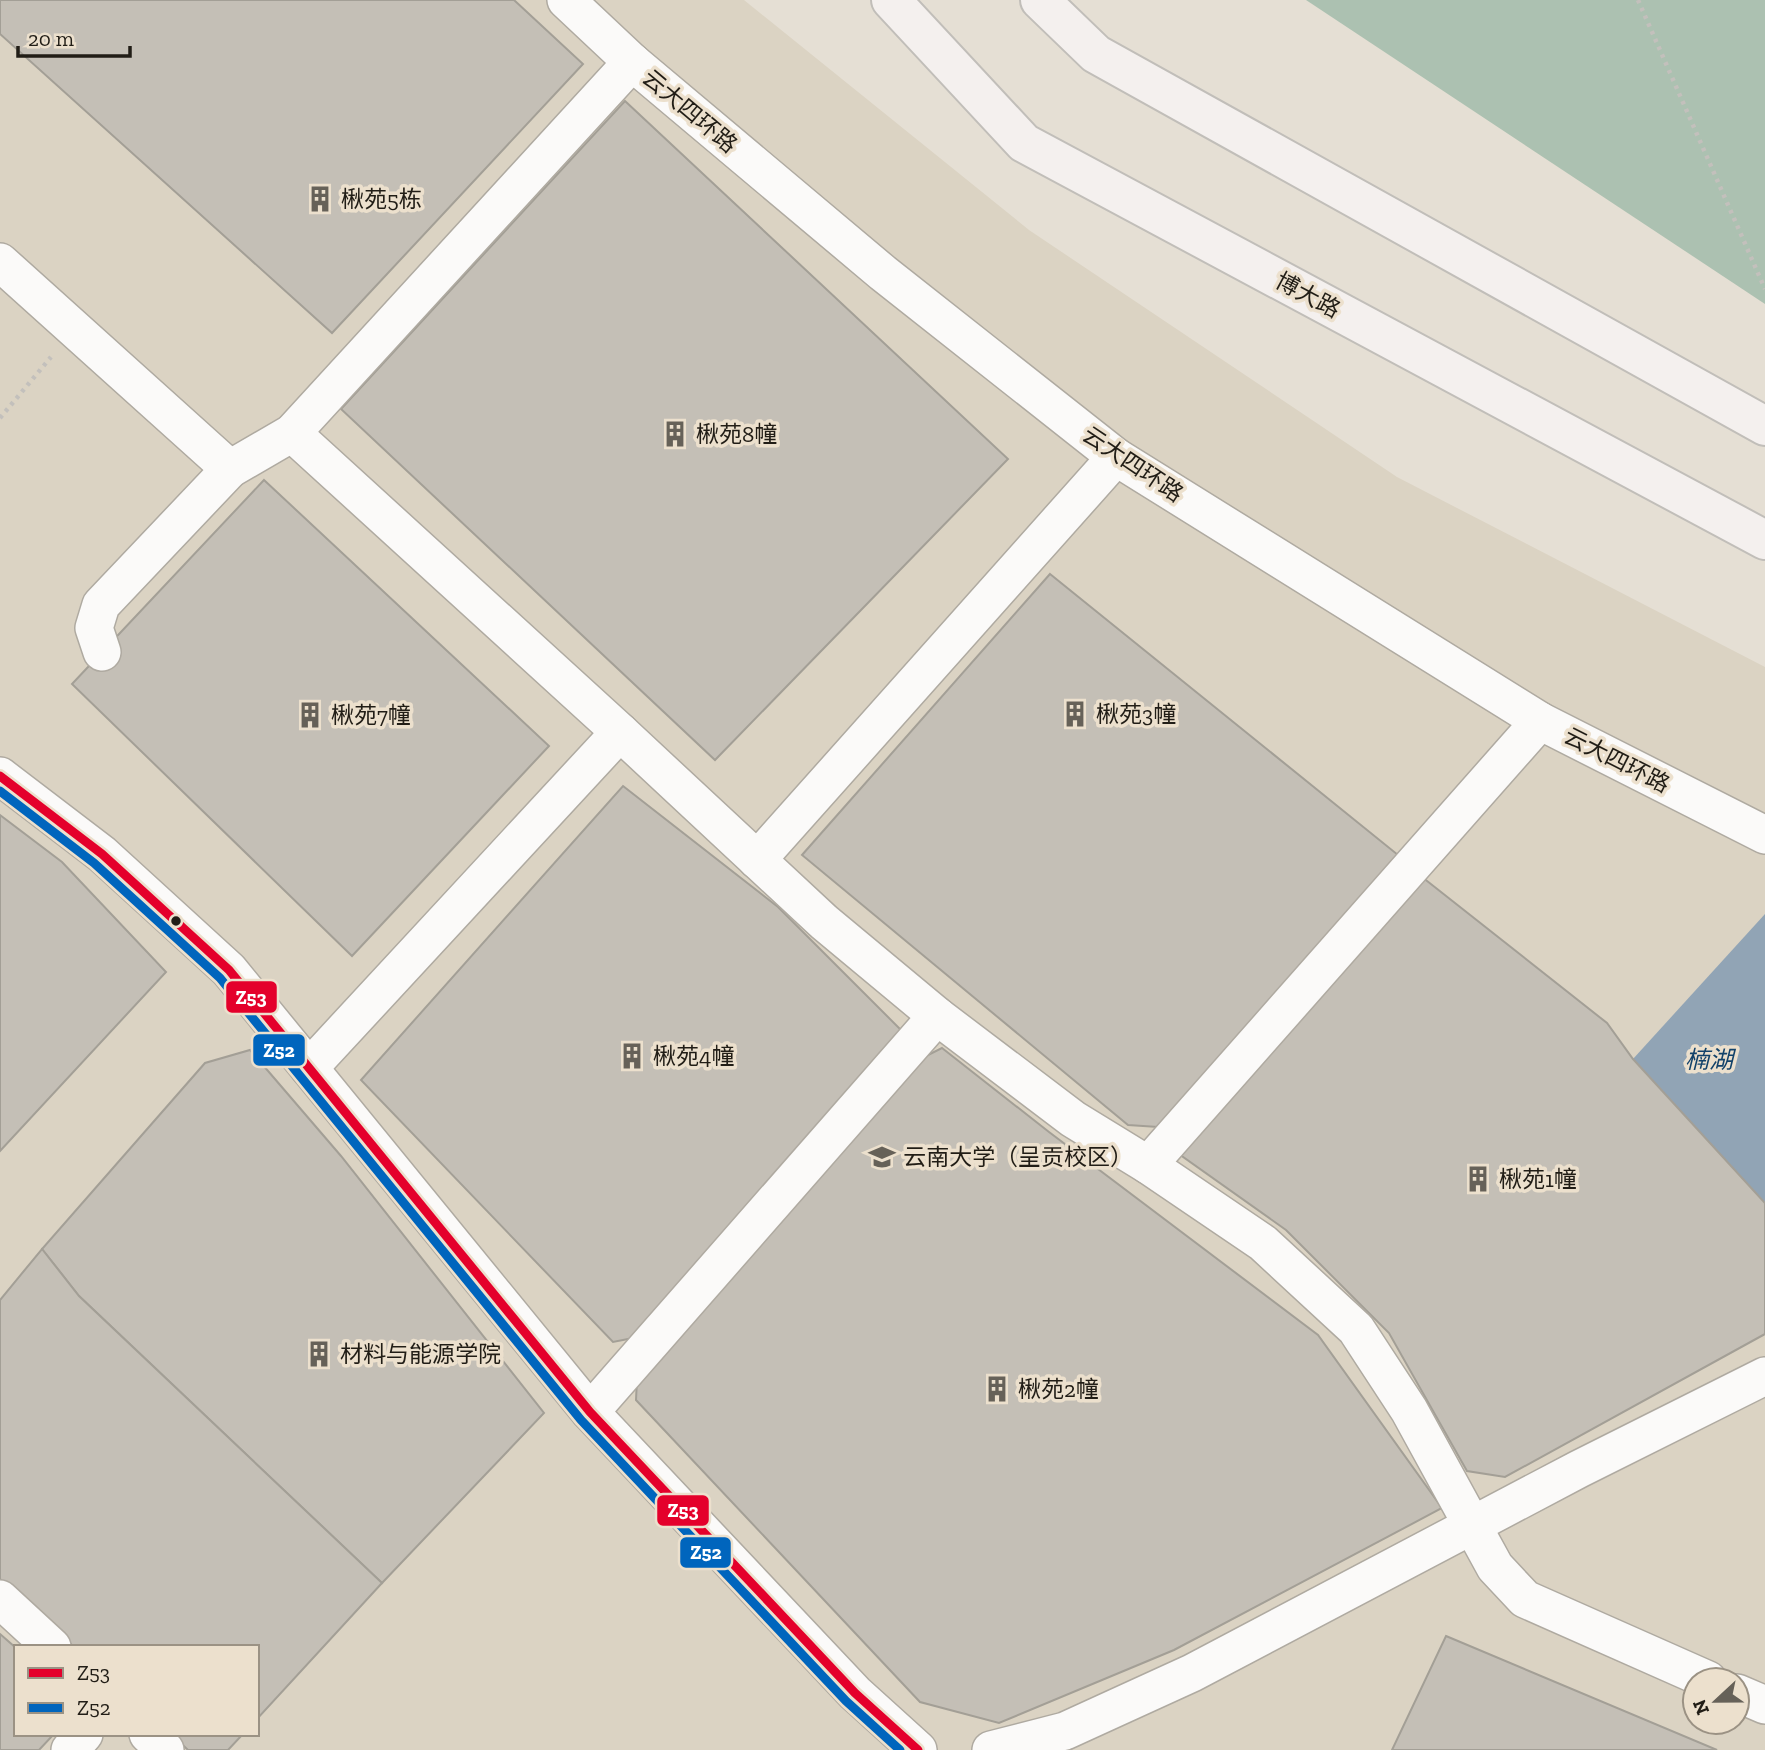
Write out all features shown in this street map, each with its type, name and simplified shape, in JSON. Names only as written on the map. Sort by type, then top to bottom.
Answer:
[{"type":"main road","name":"博大路","points":[[891,0],[1024,143],[1765,540]]},
{"type":"main road","points":[[1040,0],[1096,54],[1765,426]]},
{"type":"lane","name":"云大四环路","points":[[566,0],[632,62],[883,273],[1116,457],[1540,721],[1765,835]]},
{"type":"lane","points":[[102,652],[94,628],[101,605],[230,469],[292,433],[632,62]]},
{"type":"lane","points":[[0,261],[230,469]]},
{"type":"lane","points":[[292,433],[824,922],[936,1016],[1073,1119],[1148,1165],[1263,1243],[1356,1329],[1409,1410],[1495,1567],[1525,1599],[1681,1668]]},
{"type":"lane","points":[[757,860],[1116,457]]},
{"type":"lane","points":[[1148,1165],[1540,721]]},
{"type":"lane","points":[[309,1068],[621,733]]},
{"type":"lane","points":[[0,776],[102,854],[229,970],[590,1412],[855,1693],[918,1750]]},
{"type":"lane","points":[[590,1412],[936,1016]]},
{"type":"lane","points":[[991,1750],[1065,1731],[1192,1672],[1472,1524],[1763,1383]]},
{"type":"lane","points":[[0,1599],[50,1645]]},
{"type":"lane","points":[[70,1750],[82,1736]]},
{"type":"lane","points":[[150,1736],[165,1750]]},
{"type":"path","points":[[1638,0],[1765,289]]},
{"type":"path","points":[[0,418],[75,329]]},
{"type":"shaded area","name":"云南大学（呈贡校区）","points":[[0,0],[744,0],[1029,230],[1397,477],[1765,667],[1765,1750],[0,1750]]},
{"type":"green space","points":[[1306,0],[1765,0],[1765,304]]},
{"type":"water","name":"楠湖","points":[[1765,914],[1765,1203],[1633,1059]]},
{"type":"building","name":"楸苑5栋","points":[[0,0],[514,0],[583,64],[332,333],[0,34]]},
{"type":"building","name":"楸苑8幢","points":[[625,101],[1008,459],[715,760],[341,409]]},
{"type":"building","name":"楸苑7幢","points":[[264,480],[549,746],[352,956],[72,684]]},
{"type":"building","name":"楸苑3幢","points":[[1050,574],[1403,859],[1158,1127],[1128,1125],[802,855]]},
{"type":"building","name":"楸苑4幢","points":[[623,786],[778,907],[902,1031],[638,1337],[613,1342],[361,1080]]},
{"type":"building","points":[[0,815],[62,862],[166,972],[0,1151]]},
{"type":"building","name":"楸苑1幢","points":[[1422,877],[1607,1023],[1633,1059],[1765,1203],[1765,1334],[1505,1477],[1467,1471],[1389,1333],[1286,1230],[1179,1154]]},
{"type":"building","name":"楸苑2幢","points":[[942,1048],[1318,1335],[1442,1508],[1174,1650],[999,1723],[920,1702],[636,1400],[637,1379],[910,1064]]},
{"type":"building","name":"材料与能源学院","points":[[250,1050],[341,1156],[544,1413],[382,1583],[79,1296],[42,1249],[205,1063]]},
{"type":"building","points":[[42,1249],[79,1296],[382,1583],[259,1717],[259,1645],[72,1645],[0,1579],[0,1300]]},
{"type":"building","points":[[0,1634],[14,1646],[14,1736],[52,1736],[39,1750],[0,1750]]},
{"type":"building","points":[[1446,1636],[1717,1750],[1392,1750]]},
{"type":"building","points":[[173,1736],[241,1736],[228,1750],[188,1750]]},
{"type":"transit line","name":"Z53","points":[[0,776],[102,854],[229,970],[590,1412],[855,1693],[918,1750]]},
{"type":"transit line","name":"Z52","points":[[0,791],[94,863],[220,978],[581,1420],[846,1701],[900,1750]]},
{"type":"place","name":"楸苑5栋","points":[[320,199]]},
{"type":"place","name":"楸苑8幢","points":[[675,434]]},
{"type":"place","name":"楸苑3幢","points":[[1075,714]]},
{"type":"place","name":"楸苑7幢","points":[[310,715]]},
{"type":"place","name":"楸苑4幢","points":[[632,1056]]},
{"type":"place","name":"云南大学（呈贡校区）","points":[[882,1157]]},
{"type":"place","name":"楸苑1幢","points":[[1478,1179]]},
{"type":"place","name":"材料与能源学院","points":[[319,1354]]},
{"type":"place","name":"楸苑2幢","points":[[997,1389]]}]
